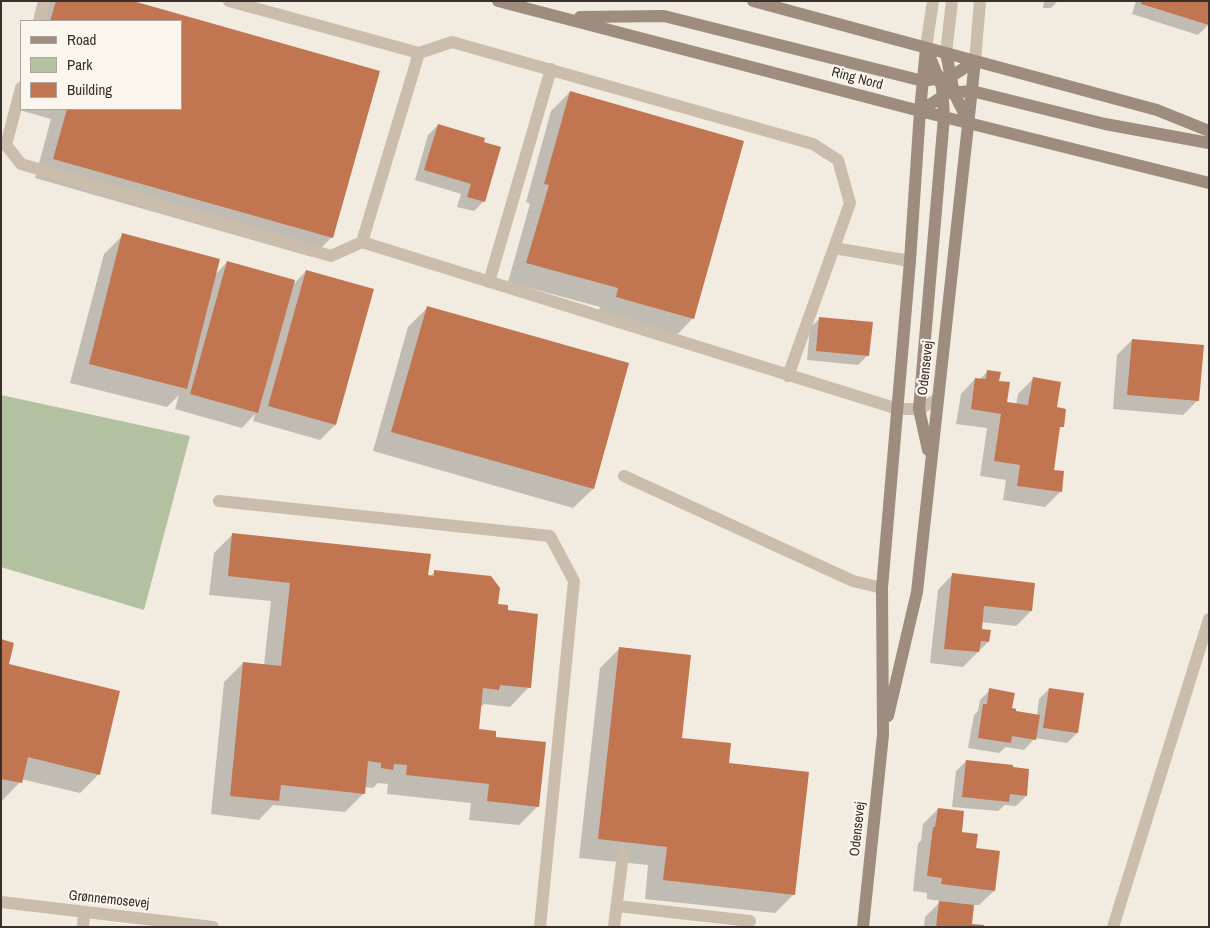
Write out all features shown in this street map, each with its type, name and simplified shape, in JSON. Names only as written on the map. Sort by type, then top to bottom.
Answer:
[{"type":"main road","name":"Ring Nord","points":[[498,1],[920,111],[1209,183]]},
{"type":"main road","points":[[753,1],[1158,110],[1209,131]]},
{"type":"main road","points":[[562,18],[664,16],[923,80],[944,77],[975,61]]},
{"type":"main road","points":[[926,48],[944,77]]},
{"type":"main road","name":"Odensevej","points":[[863,927],[883,735],[882,588],[926,48]]},
{"type":"main road","points":[[930,460],[919,409],[944,117],[948,95],[944,77],[946,53]]},
{"type":"main road","name":"Odensevej","points":[[883,735],[917,592],[975,61]]},
{"type":"main road","points":[[920,111],[948,95],[972,91],[1105,124],[1209,143]]},
{"type":"main road","points":[[948,95],[969,123]]},
{"type":"street","points":[[39,20],[44,1]]},
{"type":"street","points":[[229,1],[419,53],[452,42],[813,144],[838,160],[850,203],[788,376]]},
{"type":"street","name":"Odensevej","points":[[926,48],[933,1]]},
{"type":"street","points":[[946,53],[952,1]]},
{"type":"street","name":"Odensevej","points":[[975,61],[980,1]]},
{"type":"street","points":[[362,242],[419,53]]},
{"type":"street","points":[[489,282],[551,69]]},
{"type":"street","points":[[20,92],[6,145],[21,164],[331,256],[362,242],[898,409],[919,409],[938,399]]},
{"type":"street","points":[[834,248],[910,261]]},
{"type":"street","points":[[624,476],[853,581],[882,588]]},
{"type":"street","points":[[219,501],[550,536],[574,582],[540,927]]},
{"type":"street","points":[[1113,927],[1209,619]]},
{"type":"street","points":[[614,927],[623,854]]},
{"type":"street","name":"Grønnemosevej","points":[[1,902],[213,927]]},
{"type":"street","points":[[617,906],[750,921]]},
{"type":"street","points":[[83,927],[84,913]]},
{"type":"green space","points":[[1,395],[190,436],[144,610],[1,567]]},
{"type":"building","points":[[56,1],[133,1],[380,71],[333,238],[53,159],[67,110],[182,110],[182,20],[50,20]]},
{"type":"building","points":[[1142,1],[1209,2],[1209,25],[1141,4]]},
{"type":"building","points":[[570,91],[744,141],[694,319],[616,297],[618,288],[526,263],[549,185],[544,184]]},
{"type":"building","points":[[438,124],[485,138],[484,142],[501,147],[485,202],[467,197],[471,184],[424,170]]},
{"type":"building","points":[[122,233],[220,259],[187,389],[89,364]]},
{"type":"building","points":[[227,261],[295,280],[258,413],[190,394]]},
{"type":"building","points":[[306,270],[374,289],[336,425],[268,406]]},
{"type":"building","points":[[427,306],[629,363],[594,489],[391,432]]},
{"type":"building","points":[[819,317],[873,322],[869,356],[816,351]]},
{"type":"building","points":[[1132,339],[1204,345],[1199,401],[1127,395]]},
{"type":"building","points":[[987,370],[1001,372],[999,381],[1010,382],[1007,402],[1028,405],[1033,377],[1061,382],[1057,407],[1066,409],[1064,427],[1060,427],[1054,470],[1064,471],[1062,492],[1017,486],[1020,465],[994,461],[1001,414],[971,409],[975,378],[986,379]]},
{"type":"building","points":[[232,533],[431,554],[428,575],[434,576],[434,570],[491,576],[500,588],[498,604],[508,605],[508,610],[538,614],[531,688],[500,685],[499,690],[483,688],[479,729],[496,731],[496,737],[546,742],[539,807],[487,801],[489,784],[406,775],[407,765],[394,764],[393,770],[381,768],[381,763],[368,761],[365,794],[281,785],[279,801],[230,796],[243,662],[281,666],[290,583],[228,576]]},
{"type":"building","points":[[952,573],[1035,583],[1032,611],[984,606],[982,629],[991,630],[989,642],[981,641],[979,652],[944,649]]},
{"type":"building","points":[[1,639],[14,643],[9,664],[120,691],[100,775],[28,757],[22,783],[1,779]]},
{"type":"building","points":[[619,647],[691,655],[682,738],[731,743],[729,763],[809,772],[795,895],[663,880],[667,847],[598,839]]},
{"type":"building","points":[[989,688],[1015,693],[1012,708],[1016,709],[1016,711],[1040,715],[1036,740],[1012,736],[1011,743],[978,738],[983,704],[987,704]]},
{"type":"building","points":[[1049,688],[1084,693],[1078,733],[1043,728]]},
{"type":"building","points":[[966,760],[1013,765],[1013,767],[1029,769],[1027,796],[1010,794],[1009,802],[962,797]]},
{"type":"building","points":[[938,808],[964,811],[962,832],[978,834],[976,848],[1000,851],[995,891],[941,884],[942,878],[927,876],[933,827],[935,827]]},
{"type":"building","points":[[939,901],[974,905],[972,924],[984,925],[984,927],[936,927]]}]
